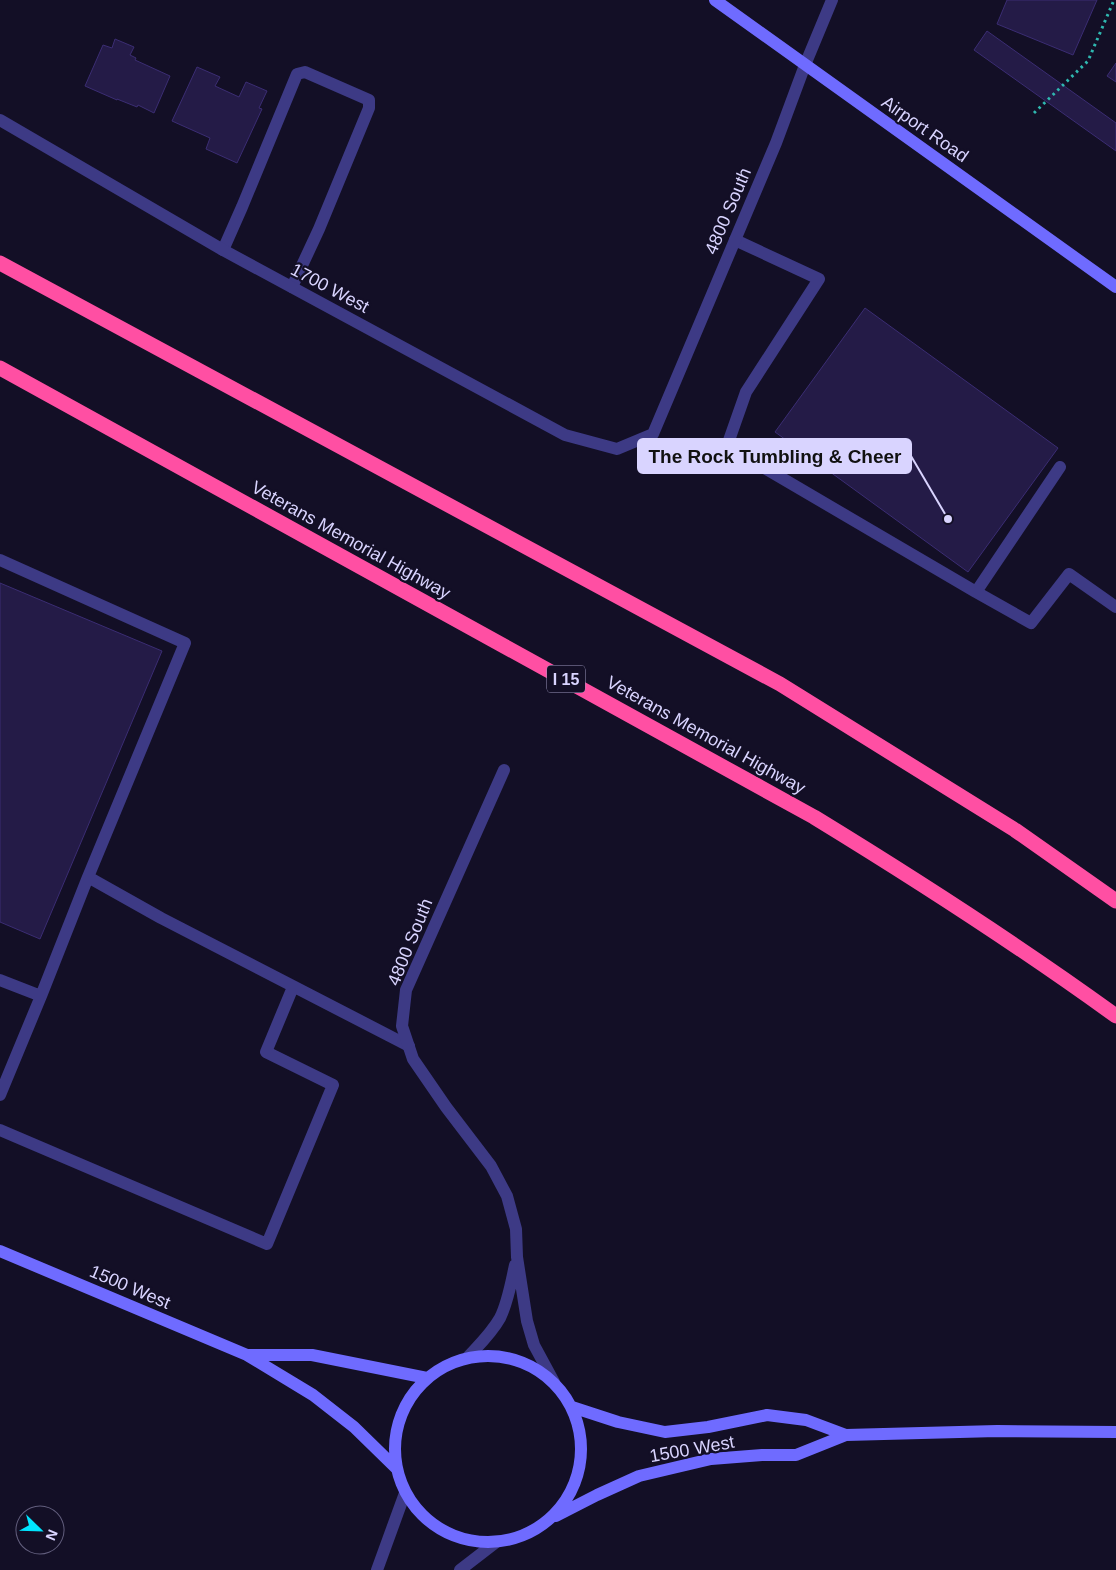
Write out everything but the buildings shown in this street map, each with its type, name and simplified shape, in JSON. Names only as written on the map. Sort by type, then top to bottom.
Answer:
[{"type":"highway","points":[[0,263],[780,684],[1015,830],[1116,901]]},
{"type":"highway","name":"Veterans Memorial Highway","points":[[0,368],[814,817],[974,917],[1056,972],[1116,1016]]},
{"type":"street","name":"Airport Road","points":[[715,0],[1116,287]]},
{"type":"street","name":"4800 South","points":[[653,434],[776,143],[832,0]]},
{"type":"street","points":[[222,250],[242,207],[297,74],[305,72],[369,100],[369,108],[330,203],[292,287]]},
{"type":"street","name":"1700 West","points":[[0,120],[222,250],[565,435],[617,449],[653,434]]},
{"type":"street","points":[[735,240],[819,280],[746,392],[727,446],[1031,623],[1069,574],[1116,607]]},
{"type":"street","points":[[976,592],[1060,467]]},
{"type":"street","points":[[0,560],[186,643],[88,877],[0,1095]]},
{"type":"street","name":"4800 South","points":[[504,770],[406,990],[402,1026],[413,1059],[490,1166],[508,1196],[516,1229],[517,1257],[527,1322],[534,1344],[554,1382]]},
{"type":"street","points":[[88,877],[161,918],[409,1046]]},
{"type":"street","points":[[0,980],[41,996]]},
{"type":"street","points":[[0,1130],[267,1244],[333,1085],[266,1052],[293,987]]},
{"type":"street","name":"1500 West","points":[[0,1251],[247,1355],[313,1395],[354,1426],[397,1469]]},
{"type":"street","name":"4800 South","points":[[467,1358],[487,1337],[500,1318],[509,1293],[517,1257]]},
{"type":"street","name":"1500 West","points":[[247,1355],[312,1355],[427,1378]]},
{"type":"street","points":[[498,1356],[528,1364],[554,1382],[572,1407],[581,1436],[580,1467],[570,1495],[550,1519],[525,1536],[496,1543],[468,1541],[443,1531],[421,1515],[405,1492],[397,1469],[395,1444],[400,1420],[411,1397],[427,1378],[446,1366],[467,1358],[498,1356]]},
{"type":"street","name":"1500 West","points":[[572,1407],[618,1422],[665,1432],[708,1427],[767,1415],[806,1420],[846,1435]]},
{"type":"street","name":"1500 West","points":[[550,1519],[597,1494],[639,1476],[711,1460],[762,1455],[796,1455],[846,1435],[997,1431],[1116,1432]]},
{"type":"street","points":[[377,1570],[405,1492]]},
{"type":"street","points":[[460,1570],[496,1543]]},
{"type":"path","points":[[1034,113],[1088,61],[1114,0]]},
{"type":"place","name":"The Rock Tumbling & Cheer","points":[[948,519]]}]
